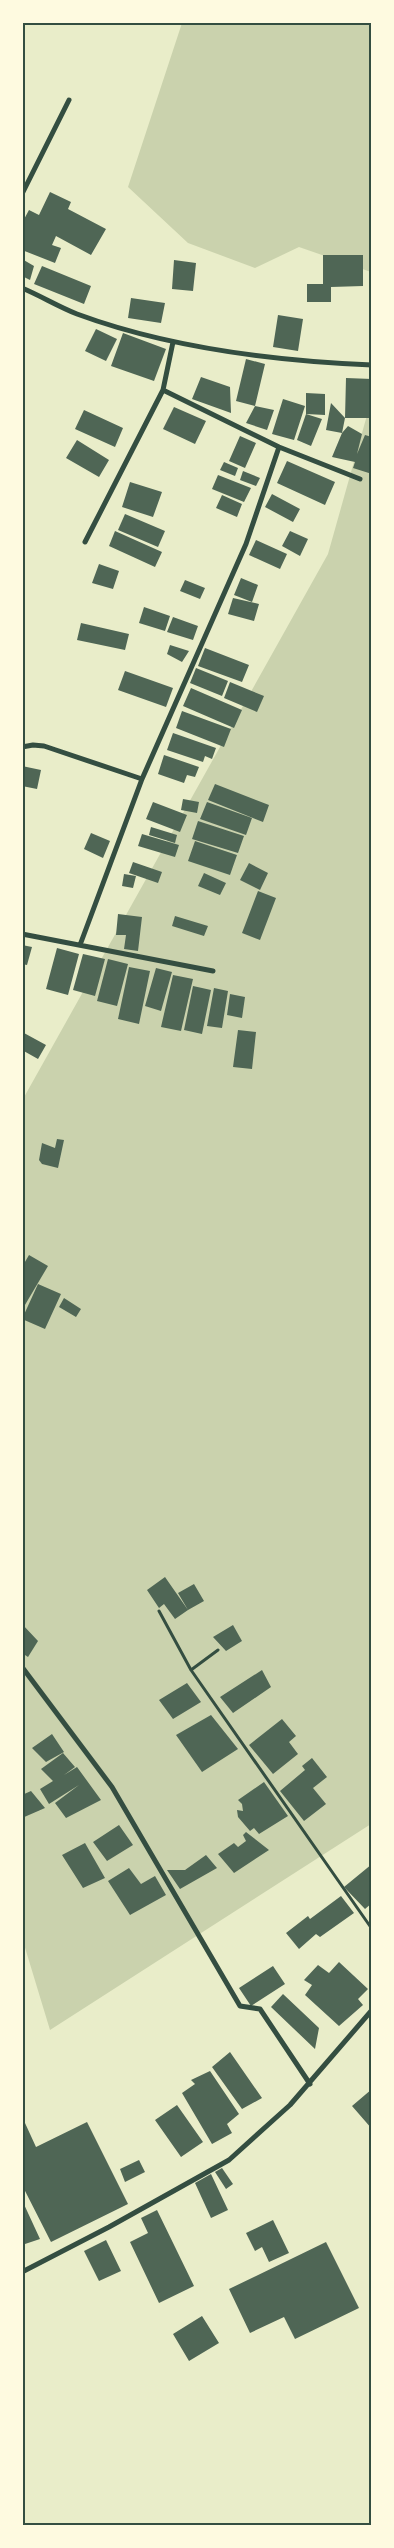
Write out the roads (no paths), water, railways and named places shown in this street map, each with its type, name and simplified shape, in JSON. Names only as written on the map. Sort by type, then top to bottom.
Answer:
[{"type":"street","points":[[22,194],[69,100]]},
{"type":"street","points":[[22,288],[77,314],[172,342],[309,362],[372,365]]},
{"type":"street","points":[[85,542],[163,390],[172,342]]},
{"type":"street","points":[[163,390],[279,447],[360,479]]},
{"type":"street","points":[[80,945],[142,779],[246,544],[279,447]]},
{"type":"street","points":[[22,748],[33,745],[44,746],[142,779]]},
{"type":"street","points":[[22,934],[213,971]]},
{"type":"street","points":[[22,1667],[112,1787],[240,2006],[260,2009],[310,2084]]},
{"type":"street","points":[[22,2272],[109,2227],[229,2160],[290,2105],[372,2010]]}]
